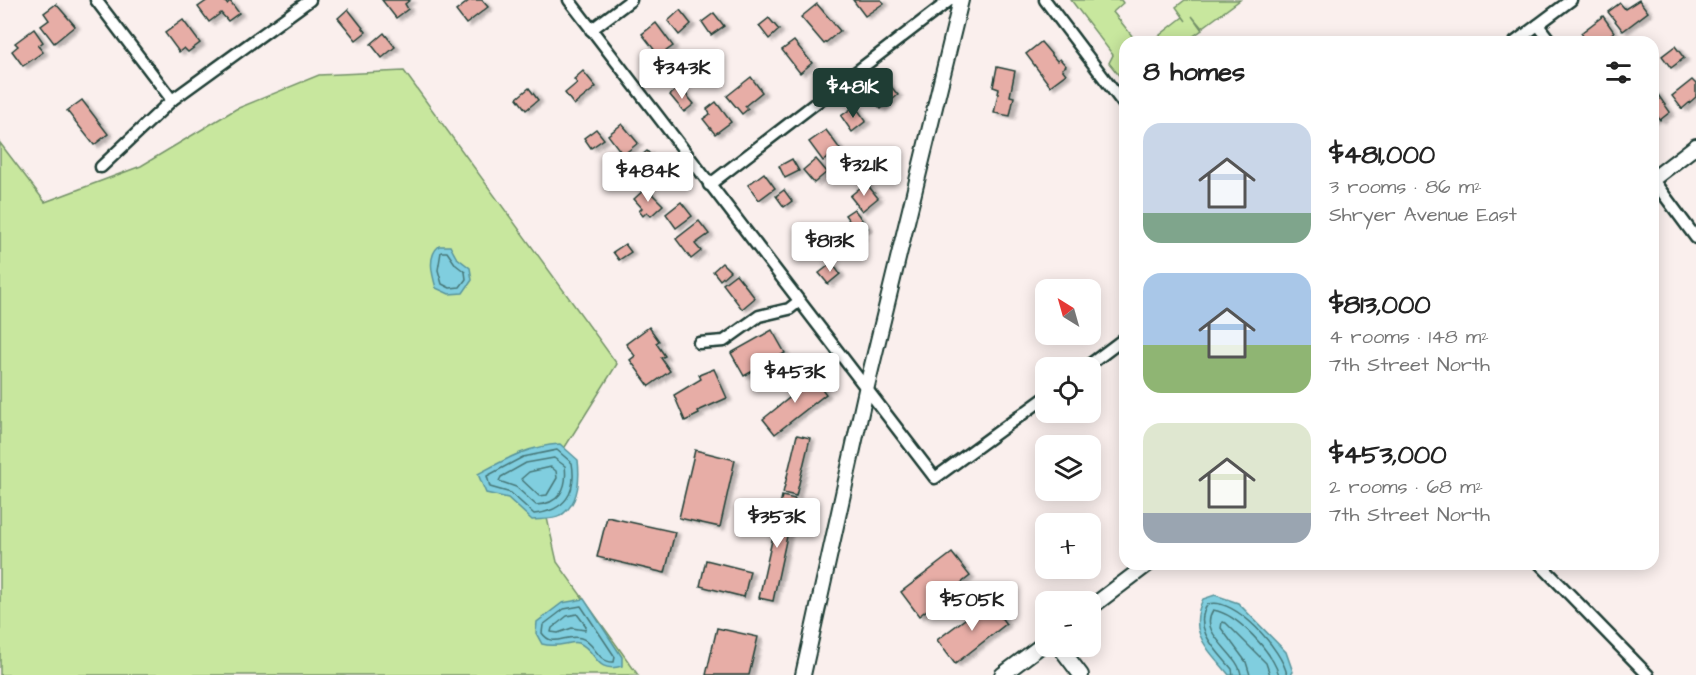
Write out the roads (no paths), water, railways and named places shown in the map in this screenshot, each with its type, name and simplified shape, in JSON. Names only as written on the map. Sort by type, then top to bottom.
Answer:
[{"type":"street","points":[[96,0],[172,100]]},
{"type":"street","points":[[101,167],[172,100],[310,0]]},
{"type":"street","points":[[569,0],[935,478],[1035,405]]},
{"type":"street","points":[[591,30],[631,0]]},
{"type":"street","points":[[709,184],[950,0]]},
{"type":"street","points":[[803,675],[866,390],[961,0]]},
{"type":"street","points":[[1045,0],[1119,98]]},
{"type":"street","points":[[1523,36],[1571,0]]},
{"type":"street","points":[[1538,25],[1546,36]]},
{"type":"street","points":[[1659,175],[1696,146]]},
{"type":"street","points":[[1659,188],[1696,238]]},
{"type":"street","points":[[699,343],[724,341],[759,316],[783,311],[798,302]]},
{"type":"street","points":[[1100,357],[1119,342]]},
{"type":"street","points":[[1101,600],[1140,570]]},
{"type":"street","points":[[1546,570],[1648,675]]},
{"type":"street","points":[[1002,675],[1035,650]]},
{"type":"street","points":[[1067,657],[1081,675]]},
{"type":"water","points":[[439,246],[450,246],[456,257],[470,268],[472,280],[463,293],[449,294],[436,288],[432,260]]},
{"type":"water","points":[[560,444],[578,460],[579,475],[575,498],[560,516],[532,520],[508,498],[486,493],[478,474],[527,450]]},
{"type":"water","points":[[1215,595],[1238,603],[1286,652],[1293,672],[1291,675],[1229,675],[1202,640],[1197,622],[1203,599]]},
{"type":"water","points":[[584,599],[622,657],[622,666],[606,667],[579,643],[554,646],[542,644],[536,633],[537,622],[562,603]]}]
